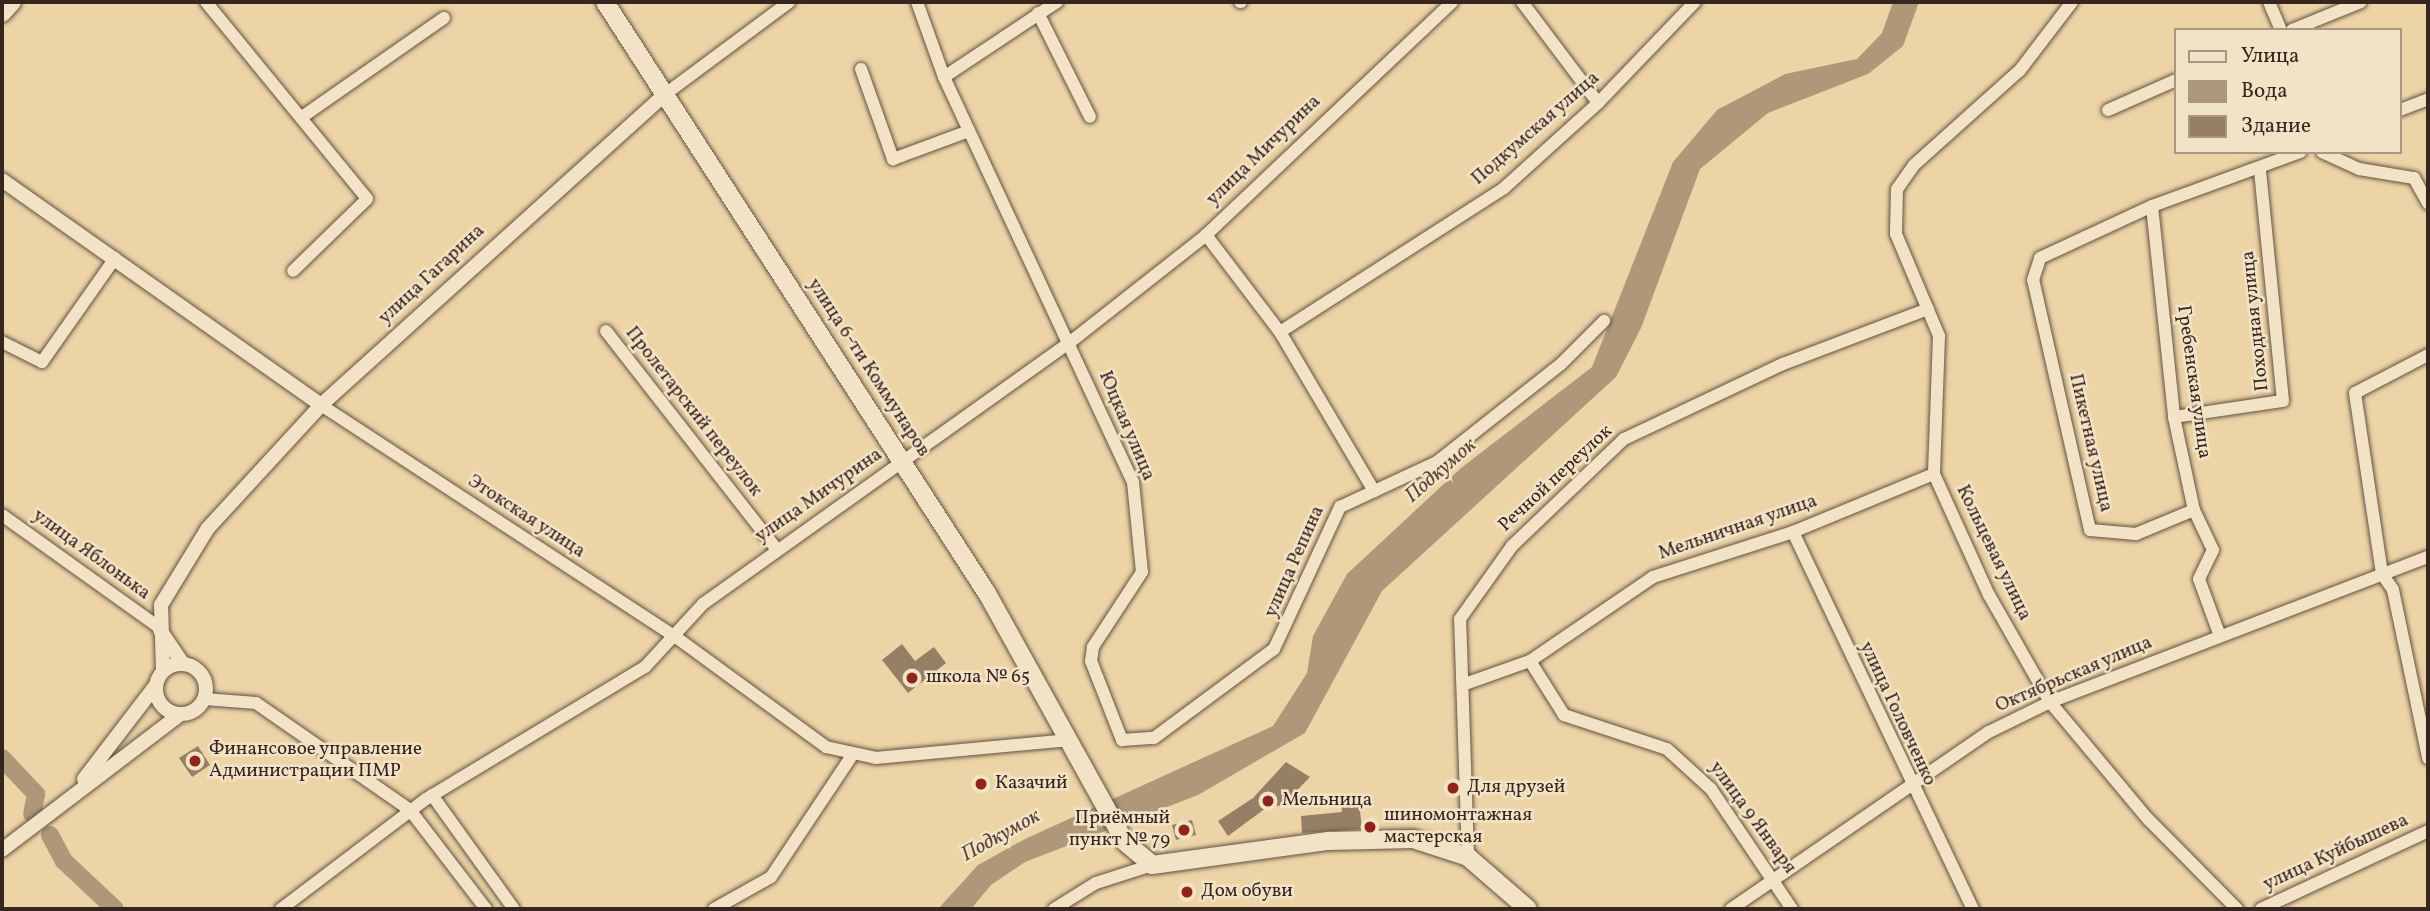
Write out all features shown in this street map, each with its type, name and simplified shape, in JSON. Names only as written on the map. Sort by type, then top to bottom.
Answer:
[{"type":"main road","points":[[2,13],[12,2]]},
{"type":"main road","name":"улица 6-ти Коммунаров","points":[[605,2],[903,460],[1069,740],[1125,842],[1152,865]]},
{"type":"main road","points":[[1152,865],[1372,837],[1426,841],[1468,857],[1528,909]]},
{"type":"street","points":[[206,2],[367,199],[293,271]]},
{"type":"street","name":"улица Гагарина","points":[[163,671],[157,626],[181,566],[208,528],[321,405],[664,95],[772,7],[789,2]]},
{"type":"street","name":"Юцкая улица","points":[[917,2],[944,77],[1133,482],[1142,572],[1093,647],[1091,661],[1122,740]]},
{"type":"street","points":[[944,77],[1057,2]]},
{"type":"street","name":"улица Мичурина","points":[[281,909],[432,795],[645,667],[703,604],[1069,343],[1206,235],[1452,2]]},
{"type":"street","points":[[1522,2],[1598,103]]},
{"type":"street","name":"Подкумская улица","points":[[1280,332],[1504,188],[1598,103],[1695,2]]},
{"type":"street","name":"Кольцевая улица","points":[[2072,2],[2020,70],[1914,165],[1897,189],[1896,234],[1939,336],[1934,474],[1989,595],[2050,702],[2148,819],[2237,909]]},
{"type":"street","points":[[2269,2],[2280,28]]},
{"type":"street","points":[[2297,28],[2361,2]]},
{"type":"street","points":[[1038,13],[1090,117]]},
{"type":"street","points":[[302,117],[444,18]]},
{"type":"street","points":[[861,69],[893,159],[969,131]]},
{"type":"street","points":[[2108,110],[2174,81]]},
{"type":"street","points":[[2402,109],[2428,99]]},
{"type":"street","points":[[2152,206],[2295,154]]},
{"type":"street","points":[[2326,154],[2359,169],[2413,178],[2428,203]]},
{"type":"street","name":"Походная улица","points":[[2174,416],[2283,401],[2260,169]]},
{"type":"street","name":"Этокская улица","points":[[2,180],[321,405],[673,635],[826,747],[851,757],[876,758],[1069,740]]},
{"type":"street","name":"Пикетная улица","points":[[2152,206],[2040,258],[2034,280],[2090,530],[2136,534],[2194,510]]},
{"type":"street","name":"Гребенская улица","points":[[2152,206],[2174,416],[2194,510],[2213,550],[2199,579],[2220,636]]},
{"type":"street","points":[[1206,235],[1280,332],[1374,491]]},
{"type":"street","points":[[2,342],[42,362],[115,258]]},
{"type":"street","name":"Речной переулок","points":[[1468,857],[1465,684],[1460,619],[1512,546],[1624,439],[1783,364],[1928,309]]},
{"type":"street","name":"улица Репина","points":[[1122,740],[1154,738],[1274,649],[1340,507],[1437,462],[1561,364],[1604,321]]},
{"type":"street","name":"Пролетарский переулок","points":[[606,331],[777,550]]},
{"type":"street","points":[[2428,355],[2355,393],[2382,574],[2393,590],[2428,758]]},
{"type":"street","name":"Мельничная улица","points":[[1530,661],[1653,577],[1793,532],[1934,474]]},
{"type":"street","name":"улица Яблонька","points":[[2,515],[157,626]]},
{"type":"street","name":"улица Головченко","points":[[1793,532],[1908,785],[1972,909]]},
{"type":"street","name":"Октябрьская улица","points":[[1731,909],[1908,785],[1989,732],[2050,702],[2428,557]]},
{"type":"street","points":[[157,626],[183,663],[203,676],[205,699]]},
{"type":"street","points":[[1465,684],[1530,661]]},
{"type":"street","name":"улица 9 Января","points":[[1530,661],[1564,715],[1638,736],[1698,773],[1774,878],[1792,909]]},
{"type":"street","points":[[75,792],[156,685],[163,671],[183,663]]},
{"type":"street","points":[[156,685],[161,705],[179,715]]},
{"type":"street","points":[[2,850],[75,792],[179,715],[205,699],[256,703],[410,810],[486,909]]},
{"type":"street","points":[[714,909],[771,877],[851,757]]},
{"type":"street","points":[[432,795],[514,909]]},
{"type":"street","name":"улица Куйбышева","points":[[2261,909],[2428,831]]},
{"type":"street","points":[[1054,909],[1096,883],[1152,865]]},
{"type":"water","points":[[1893,2],[1919,2],[1903,46],[1868,74],[1768,113],[1700,169],[1641,328],[1616,377],[1382,591],[1305,733],[1198,795],[1025,862],[991,885],[971,909],[938,909],[978,865],[1025,839],[1273,726],[1307,673],[1313,636],[1347,574],[1461,468],[1592,367],[1673,162],[1717,110],[1785,74],[1857,59],[1882,33]]},
{"type":"building","name":"школа № 65","points":[[902,644],[915,661],[934,647],[946,663],[908,693],[882,660]]},
{"type":"building","name":"Финансовое управление Администрации ПМР","points":[[198,746],[210,765],[192,777],[179,758]]},
{"type":"building","name":"Мельница","points":[[1286,762],[1310,777],[1282,806],[1270,805],[1228,836],[1218,821],[1253,798]]},
{"type":"building","name":"Мельница","points":[[1359,802],[1362,829],[1302,833],[1301,816],[1342,812],[1341,803]]},
{"type":"building","name":"Приёмный пункт № 79","points":[[1192,820],[1196,835],[1176,840],[1172,825]]},
{"type":"waterway","points":[[2,758],[36,794],[32,814]]},
{"type":"waterway","points":[[50,835],[64,861],[115,909]]},
{"type":"place","name":"школа № 65","points":[[912,678]]},
{"type":"place","name":"Финансовое управление Администрации ПМР","points":[[195,761]]},
{"type":"place","name":"Казачий","points":[[981,784]]},
{"type":"place","name":"Для друзей","points":[[1453,788]]},
{"type":"place","name":"Мельница","points":[[1268,801]]},
{"type":"place","name":"шиномонтажная мастерская","points":[[1370,827]]},
{"type":"place","name":"Приёмный пункт № 79","points":[[1184,830]]},
{"type":"place","name":"Дом обуви","points":[[1187,892]]},
{"type":"water label","name":"Подкумок","points":[[1441,471]]},
{"type":"water label","name":"Подкумок","points":[[1001,836]]}]
